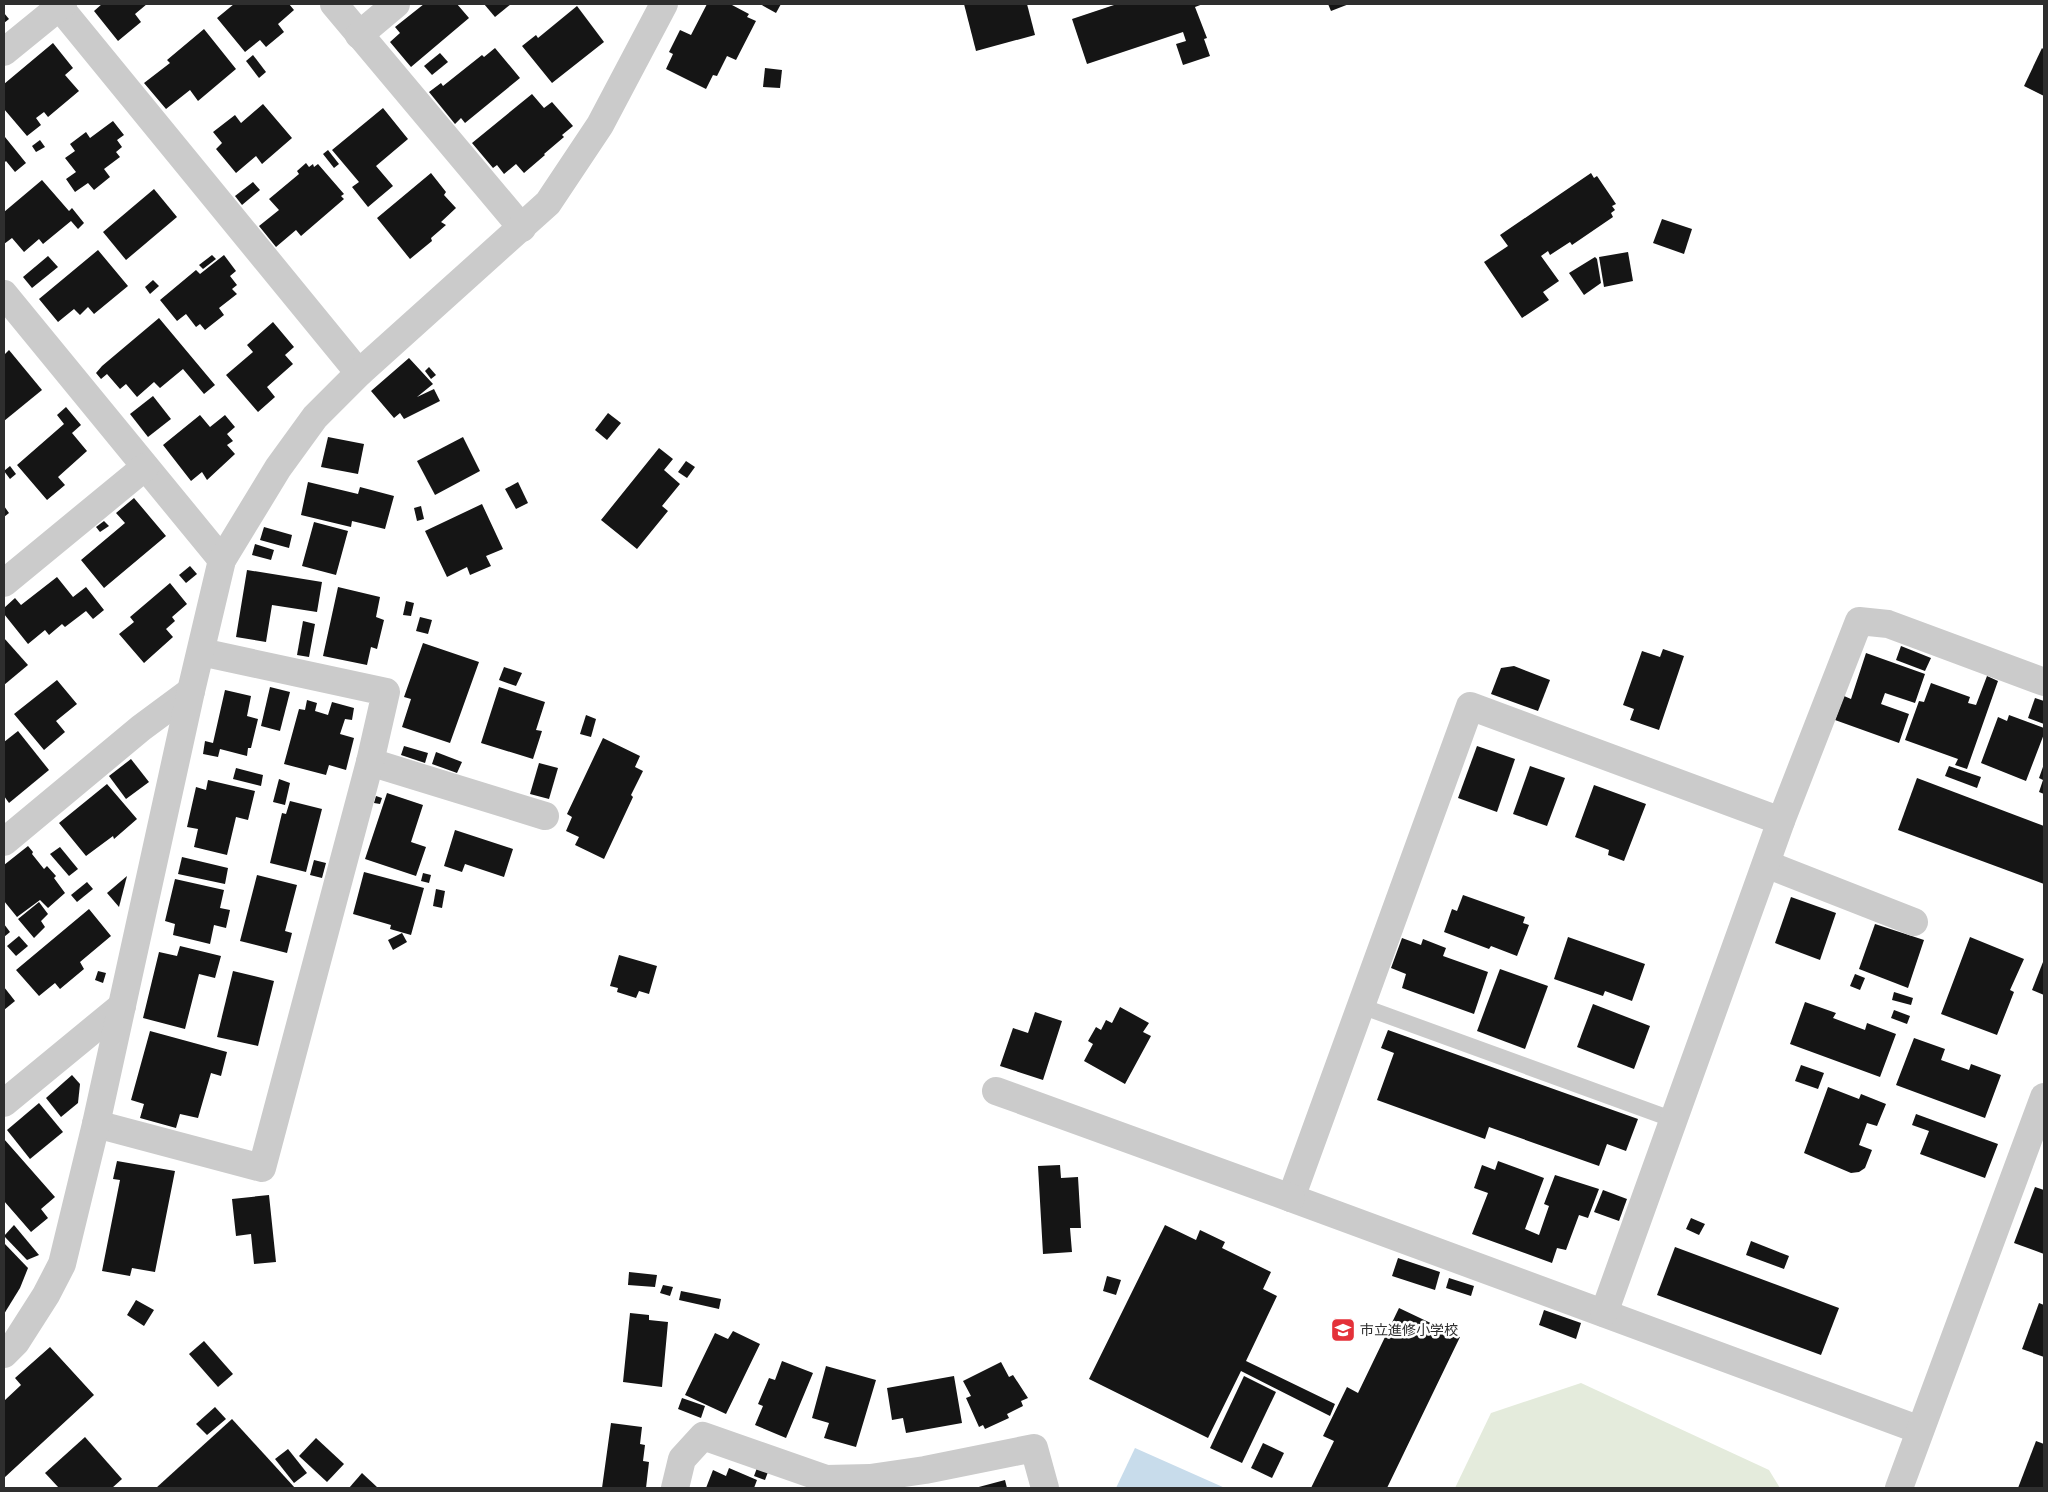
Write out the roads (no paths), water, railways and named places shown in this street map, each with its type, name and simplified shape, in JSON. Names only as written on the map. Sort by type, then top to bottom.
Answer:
[{"type":"street","points":[[334,4],[522,228]]},
{"type":"street","points":[[359,35],[396,4]]},
{"type":"street","points":[[4,1354],[16,1342],[46,1295],[62,1264],[96,1124],[191,691],[222,560],[278,468],[315,416],[359,373],[548,203],[600,125],[664,4]]},
{"type":"street","points":[[4,52],[60,5],[359,373]]},
{"type":"street","points":[[9,312],[145,467],[222,560]]},
{"type":"street","points":[[4,583],[145,467]]},
{"type":"street","points":[[1604,1313],[1781,821],[1859,621],[1888,624],[2044,682]]},
{"type":"street","points":[[96,1124],[262,1168],[370,762],[386,692],[201,652]]},
{"type":"street","points":[[4,842],[141,728],[191,691]]},
{"type":"street","points":[[1291,1198],[1470,706],[1781,821]]},
{"type":"street","points":[[370,762],[545,816]]},
{"type":"street","points":[[1766,864],[1914,922]]},
{"type":"street","points":[[4,1103],[122,1006]]},
{"type":"street","points":[[996,1091],[1920,1430]]},
{"type":"street","points":[[1899,1488],[2044,1097]]},
{"type":"street","points":[[675,1488],[682,1459],[703,1436],[826,1479],[870,1478],[925,1470],[1034,1448],[1045,1488]]},
{"type":"lane","points":[[1361,1006],[1674,1120]]},
{"type":"water","points":[[1135,1448],[1225,1488],[1116,1488]]},
{"type":"place","name":"市立進修小学校","points":[[1343,1330]]}]
